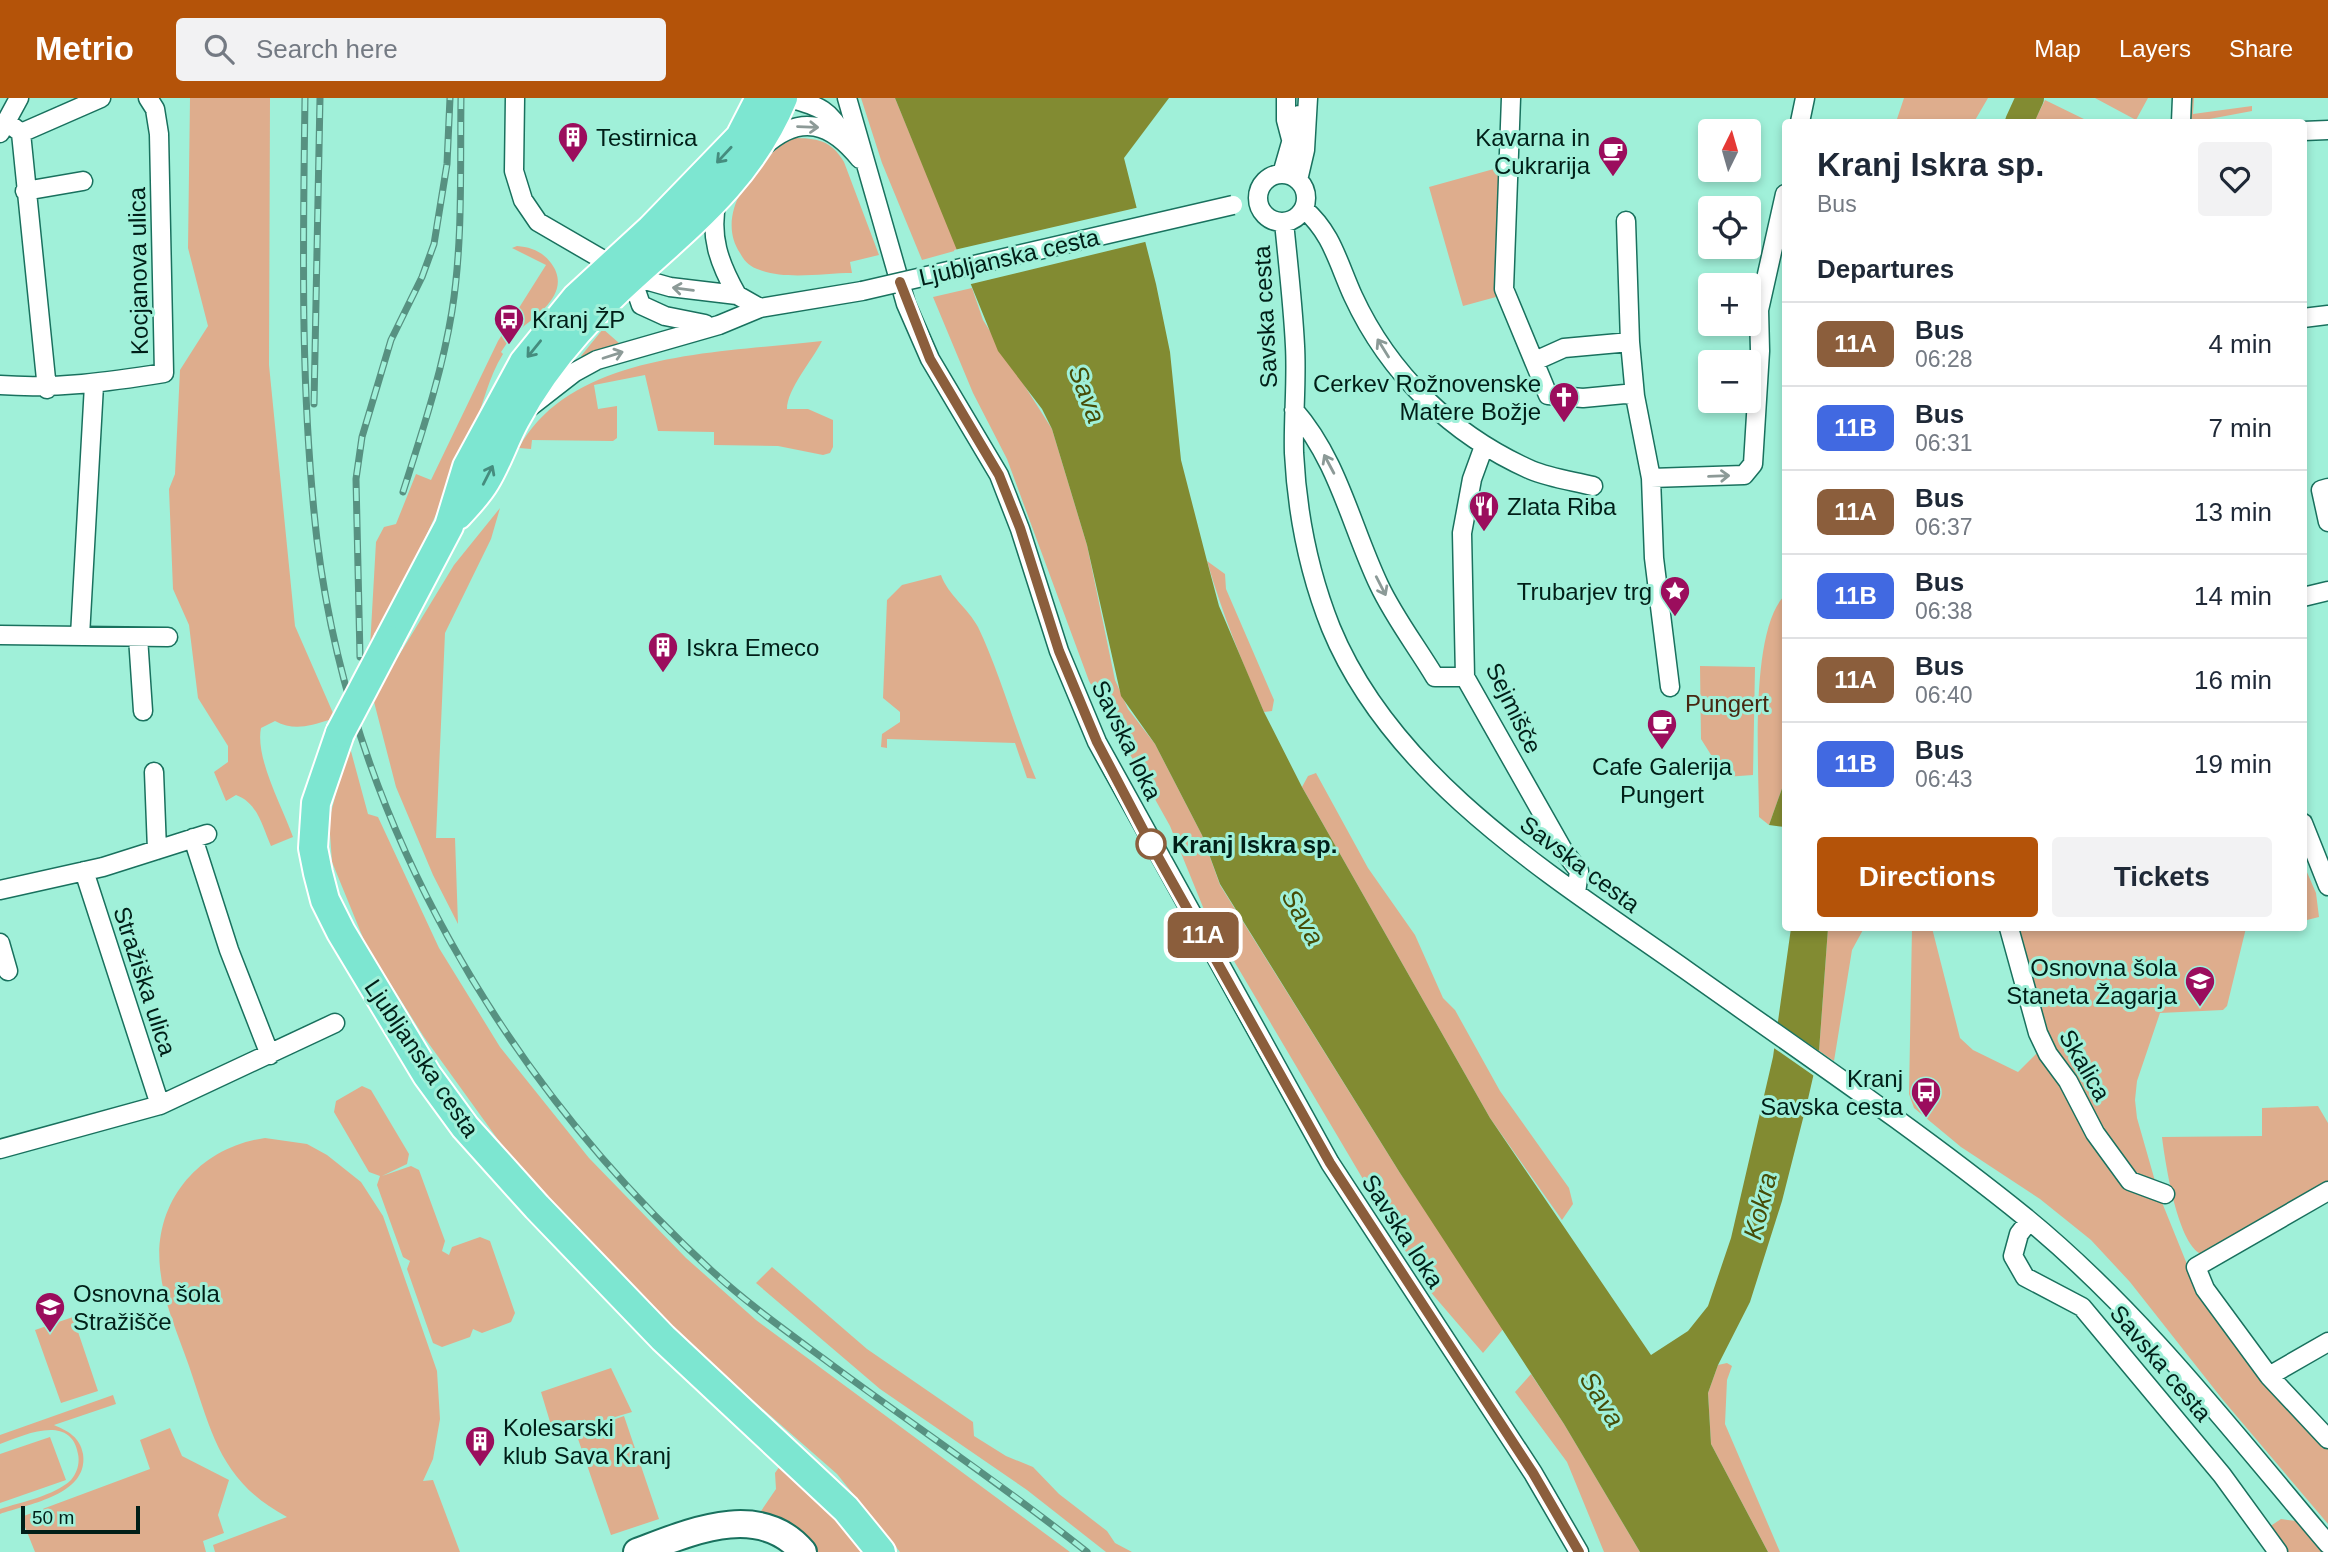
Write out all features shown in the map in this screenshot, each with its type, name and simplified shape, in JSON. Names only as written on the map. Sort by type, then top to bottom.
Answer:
[{"type":"main road","name":"Ljubljanska cesta","points":[[760,98],[740,137],[651,229],[622,269],[576,298],[524,362],[467,467],[449,526],[340,733],[316,803],[313,848],[325,900],[341,932],[427,1075],[464,1127],[545,1216],[663,1338],[837,1501],[881,1552]]},
{"type":"main road","points":[[516,418],[622,269],[717,200],[751,158],[768,131],[783,98]]},
{"type":"main road","name":"Ljubljanska cesta","points":[[449,526],[484,484],[516,418]]},
{"type":"street","points":[[19,98],[9,129],[25,191],[47,388]]},
{"type":"street","points":[[9,129],[101,98]]},
{"type":"street","name":"Kocjanova ulica","points":[[0,385],[47,388],[94,385],[164,373],[159,134],[155,109],[148,98]]},
{"type":"street","points":[[515,98],[514,171],[523,200],[538,222],[622,269],[670,287],[737,295],[760,307]]},
{"type":"street","points":[[789,98],[819,107],[835,118],[844,138],[863,163]]},
{"type":"street","points":[[837,98],[852,119]]},
{"type":"street","name":"Savska loka","points":[[847,98],[863,163],[918,335],[999,475],[1020,528],[1059,651],[1097,742],[1330,1163],[1533,1473],[1579,1552]]},
{"type":"street","points":[[1286,98],[1286,120],[1298,146]]},
{"type":"street","points":[[1290,177],[1306,98]]},
{"type":"street","points":[[1511,98],[1504,289],[1548,395],[1584,398],[1626,394],[1635,396]]},
{"type":"street","points":[[1801,119],[1805,98]]},
{"type":"street","points":[[2181,119],[2182,98]]},
{"type":"street","points":[[751,158],[778,134],[796,127],[810,124],[844,138]]},
{"type":"street","points":[[2307,131],[2328,130]]},
{"type":"street","points":[[1290,177],[1306,194],[1304,209],[1292,220],[1284,222],[1270,218],[1258,200],[1267,179],[1290,177]]},
{"type":"street","points":[[25,191],[83,181]]},
{"type":"street","points":[[717,200],[713,235],[718,257],[737,295]]},
{"type":"street","name":"Ljubljanska cesta","points":[[516,418],[575,372],[597,360],[719,325],[760,307],[862,291],[1258,200]]},
{"type":"street","points":[[1651,478],[1744,475],[1753,464],[1760,351],[1759,310],[1782,207]]},
{"type":"street","points":[[1304,209],[1331,241],[1353,296],[1384,353],[1408,384],[1483,446],[1534,471],[1593,485]]},
{"type":"street","name":"Savska cesta","points":[[1284,222],[1295,349],[1294,456],[1309,559],[1331,628],[1352,670],[1392,727],[1436,778],[1497,832],[1576,893],[1915,1131],[2029,1221],[2102,1286],[2175,1362],[2328,1544]]},
{"type":"street","points":[[1625,227],[1635,396],[1651,478],[1654,558],[1670,687]]},
{"type":"street","name":"Ljubljanska cesta","points":[[622,269],[641,305],[665,316],[694,324],[719,325]]},
{"type":"street","points":[[2307,318],[2328,315]]},
{"type":"street","points":[[1535,360],[1564,348],[1630,342]]},
{"type":"street","points":[[80,636],[94,385]]},
{"type":"street","name":"Savska cesta","points":[[1294,410],[1310,428],[1338,481],[1380,586],[1435,677],[1465,677]]},
{"type":"street","name":"Sejmišče","points":[[1483,446],[1472,479],[1462,533],[1465,677],[1557,839],[1579,872],[1576,893]]},
{"type":"street","points":[[2328,488],[2320,490],[2328,522]]},
{"type":"street","points":[[2307,596],[2328,591]]},
{"type":"street","points":[[0,635],[168,637]]},
{"type":"street","points":[[138,637],[143,711]]},
{"type":"street","points":[[154,772],[157,850]]},
{"type":"street","points":[[2307,833],[2328,886]]},
{"type":"street","points":[[0,890],[84,871],[200,836],[229,950],[271,1055]]},
{"type":"street","name":"Stražiška ulica","points":[[84,871],[160,1105]]},
{"type":"street","name":"Skalica","points":[[2010,931],[2038,1033],[2048,1054],[2068,1081],[2095,1133],[2130,1181],[2165,1194]]},
{"type":"street","points":[[0,943],[8,971]]},
{"type":"street","points":[[0,1149],[160,1105],[335,1023]]},
{"type":"street","points":[[2328,1191],[2196,1267],[2205,1289],[2269,1376],[2328,1439]]},
{"type":"street","name":"Savska cesta","points":[[2029,1221],[2019,1234],[2013,1256],[2025,1276],[2082,1307],[2205,1454],[2278,1552]]},
{"type":"street","points":[[2269,1376],[2328,1342]]},
{"type":"street","points":[[637,1552],[716,1524],[737,1523],[781,1534],[803,1552]]},
{"type":"green space","points":[[190,98],[270,98],[269,365],[295,626],[333,713],[329,720],[308,726],[295,727],[275,721],[261,728],[260,740],[266,767],[293,837],[271,846],[254,809],[236,795],[226,801],[214,772],[228,762],[228,746],[198,698],[189,625],[173,589],[169,489],[175,474],[180,370],[208,326],[188,248]]},
{"type":"green space","points":[[861,98],[895,98],[958,250],[922,260],[882,163]]},
{"type":"green space","points":[[1904,98],[1988,98],[1976,119],[1897,119]]},
{"type":"green space","points":[[2095,98],[2148,98],[2134,119]]},
{"type":"green space","points":[[2189,98],[2194,98],[2193,114],[2252,106],[2252,111],[2209,119],[2187,119]]},
{"type":"green space","points":[[2045,100],[2084,119],[2036,119]]},
{"type":"green space","points":[[792,138],[822,142],[834,149],[844,162],[879,255],[850,262],[852,273],[782,275],[753,267],[740,253],[733,237],[735,205],[753,173],[765,159]]},
{"type":"green space","points":[[1501,167],[1501,292],[1496,297],[1463,306],[1429,187]]},
{"type":"green space","points":[[517,246],[536,251],[548,259],[557,273],[556,292],[544,309],[519,330],[517,328],[501,352],[503,354],[450,484],[370,647],[376,542],[384,527],[396,524],[416,474],[431,480],[498,341],[546,265],[512,248]]},
{"type":"green space","points":[[972,288],[983,320],[1052,429],[1087,545],[1115,680],[1128,709],[1155,744],[1202,835],[1220,885],[1400,1173],[1504,1328],[1483,1353],[1428,1289],[1205,912],[1170,826],[1089,681],[1007,459],[973,393],[933,297]]},
{"type":"green space","points":[[603,329],[619,343],[586,359],[581,356]]},
{"type":"green space","points":[[822,341],[795,384],[787,409],[808,409],[833,420],[833,447],[830,453],[823,455],[778,446],[714,445],[714,432],[658,431],[645,375],[594,385],[598,409],[617,406],[617,438],[613,441],[532,440],[531,449],[519,448],[543,416],[575,392],[613,374],[654,362],[698,354]]},
{"type":"green space","points":[[500,508],[491,539],[445,633],[436,838],[455,838],[458,924],[433,875],[396,787],[373,698],[454,565]]},
{"type":"green space","points":[[1207,561],[1225,574],[1226,589],[1274,700],[1272,711],[1264,712],[1240,656]]},
{"type":"green space","points":[[941,575],[948,589],[978,627],[1036,779],[1027,778],[1015,743],[887,739],[887,748],[881,747],[882,734],[900,722],[900,712],[883,698],[887,600],[902,585]]},
{"type":"green space","points":[[1782,600],[1782,788],[1769,825],[1759,817],[1758,701],[1766,638],[1774,613]]},
{"type":"green space","name":"Pungert","points":[[1700,666],[1755,667],[1753,775],[1725,777],[1701,739]]},
{"type":"green space","points":[[349,744],[368,814],[378,817],[439,948],[500,1047],[589,1158],[686,1258],[756,1320],[1070,1552],[900,1552],[837,1474],[708,1361],[617,1271],[512,1159],[424,1037],[366,945],[332,862],[329,820]]},
{"type":"green space","points":[[1316,773],[1368,868],[1415,935],[1443,998],[1455,1010],[1500,1091],[1569,1188],[1573,1204],[1562,1220],[1490,1118],[1302,787],[1308,776]]},
{"type":"green space","points":[[2307,872],[2316,893],[2319,917],[2307,920]]},
{"type":"green space","points":[[1828,931],[1862,931],[1852,950],[1834,1061],[1819,1051]]},
{"type":"green space","points":[[1912,931],[1933,931],[1960,1038],[1973,1050],[2018,1072],[2046,1044],[2017,931],[2245,931],[2227,1006],[2223,1010],[2160,1013],[2137,1081],[2137,1118],[2159,1195],[2193,1279],[2328,1445],[2328,1524],[2223,1400],[2130,1282],[2091,1240],[2040,1199],[1961,1147],[1914,1108],[1909,1094]]},
{"type":"green space","points":[[362,1086],[371,1090],[409,1154],[407,1164],[382,1176],[411,1166],[419,1170],[445,1241],[442,1251],[449,1255],[452,1247],[480,1237],[490,1241],[515,1313],[511,1322],[482,1333],[473,1329],[470,1337],[442,1347],[433,1343],[407,1269],[410,1261],[403,1257],[377,1185],[380,1176],[369,1172],[334,1112],[336,1101]]},
{"type":"green space","points":[[2318,1106],[2328,1123],[2328,1184],[2204,1255],[2195,1249],[2187,1238],[2174,1203],[2162,1137],[2262,1136],[2262,1108]]},
{"type":"green space","points":[[265,1138],[307,1144],[327,1155],[361,1182],[383,1216],[437,1371],[440,1419],[433,1459],[423,1481],[433,1480],[460,1552],[215,1552],[213,1545],[287,1517],[264,1503],[247,1488],[233,1471],[212,1434],[168,1306],[160,1268],[160,1244],[164,1221],[173,1200],[201,1165],[242,1143]]},
{"type":"green space","points":[[772,1267],[867,1349],[973,1422],[974,1436],[1006,1456],[1033,1467],[1059,1494],[1107,1531],[1115,1543],[1132,1552],[1106,1552],[1027,1490],[880,1389],[756,1283]]},
{"type":"green space","points":[[73,1317],[98,1391],[61,1403],[35,1330]]},
{"type":"green space","points":[[1727,1363],[1732,1366],[1727,1380],[1725,1424],[1780,1552],[1768,1552],[1711,1444],[1708,1393],[1718,1365]]},
{"type":"green space","points":[[611,1368],[632,1412],[554,1435],[541,1392]]},
{"type":"green space","points":[[1531,1374],[1640,1552],[1604,1552],[1567,1462],[1515,1392]]},
{"type":"green space","points":[[113,1395],[116,1404],[54,1425],[73,1435],[79,1443],[83,1454],[82,1468],[76,1479],[54,1496],[0,1514],[0,1509],[64,1486],[75,1474],[79,1461],[74,1441],[57,1430],[33,1432],[0,1444],[0,1435]]},
{"type":"green space","points":[[624,1416],[659,1519],[611,1535],[576,1433]]},
{"type":"green space","points":[[170,1428],[182,1456],[229,1480],[218,1515],[224,1533],[203,1541],[206,1552],[35,1552],[21,1517],[150,1469],[140,1440]]},
{"type":"green space","points":[[50,1437],[66,1480],[0,1503],[0,1454]]},
{"type":"green space","points":[[782,1463],[813,1492],[866,1552],[816,1552],[759,1514],[776,1489],[775,1473]]},
{"type":"green space","points":[[2281,1519],[2296,1521],[2323,1552],[2283,1552],[2266,1529]]},
{"type":"water","name":"Sava","points":[[895,98],[1169,98],[1124,158],[1170,352],[1181,460],[1219,606],[1264,712],[1302,787],[1490,1118],[1651,1355],[1688,1331],[1708,1306],[1731,1238],[1773,1057],[1791,931],[1828,931],[1819,1051],[1782,1201],[1750,1302],[1718,1365],[1708,1393],[1711,1444],[1768,1552],[1640,1552],[1564,1424],[1400,1173],[1220,884],[1202,835],[1155,744],[1121,696],[1087,545],[1052,429],[1042,409],[998,351]]},
{"type":"water","points":[[1782,788],[1782,827],[1769,825]]},
{"type":"pier","points":[[1140,207],[1149,241],[967,285],[954,250]]},
{"type":"pier","points":[[1775,1021],[1822,1053],[1817,1078],[1771,1046]]},
{"type":"waterway","name":"Kokra","points":[[2020,119],[2030,98]]},
{"type":"railway","points":[[305,98],[303,264],[308,429],[317,540],[335,645],[364,747],[403,845],[450,940],[505,1030],[567,1116],[637,1196],[712,1271],[781,1327],[1087,1552]]},
{"type":"railway","points":[[314,404],[320,98]]},
{"type":"railway","points":[[360,657],[356,479],[362,437],[391,340],[422,277],[434,244],[447,164],[450,98]]},
{"type":"railway","points":[[403,492],[437,380],[456,285],[461,178],[461,98]]},
{"type":"bus line","name":"11A","points":[[900,282],[918,335],[930,359],[987,450],[999,475],[1020,528],[1059,651],[1097,742],[1148,839],[1330,1163],[1533,1473],[1579,1552]]},
{"type":"place","name":"Testirnica","points":[[573,164]]},
{"type":"place","name":"Kavarna in Cukrarija","points":[[1613,178]]},
{"type":"place","name":"Kranj ŽP","points":[[509,346]]},
{"type":"place","name":"Cerkev Rožnovenske Matere Božje","points":[[1564,424]]},
{"type":"place","name":"Zlata Riba","points":[[1484,533]]},
{"type":"place","name":"Trubarjev trg","points":[[1675,618]]},
{"type":"place","name":"Iskra Emeco","points":[[663,674]]},
{"type":"place","name":"Cafe Galerija Pungert","points":[[1662,751]]},
{"type":"place","name":"Kranj Iskra sp.","points":[[1151,844]]},
{"type":"place","name":"Osnovna šola Staneta Žagarja","points":[[2200,1008]]},
{"type":"place","name":"Kranj Savska cesta","points":[[1926,1119]]},
{"type":"place","name":"Osnovna šola Stražišče","points":[[50,1334]]},
{"type":"place","name":"Kolesarski klub Sava Kranj","points":[[480,1468]]}]
